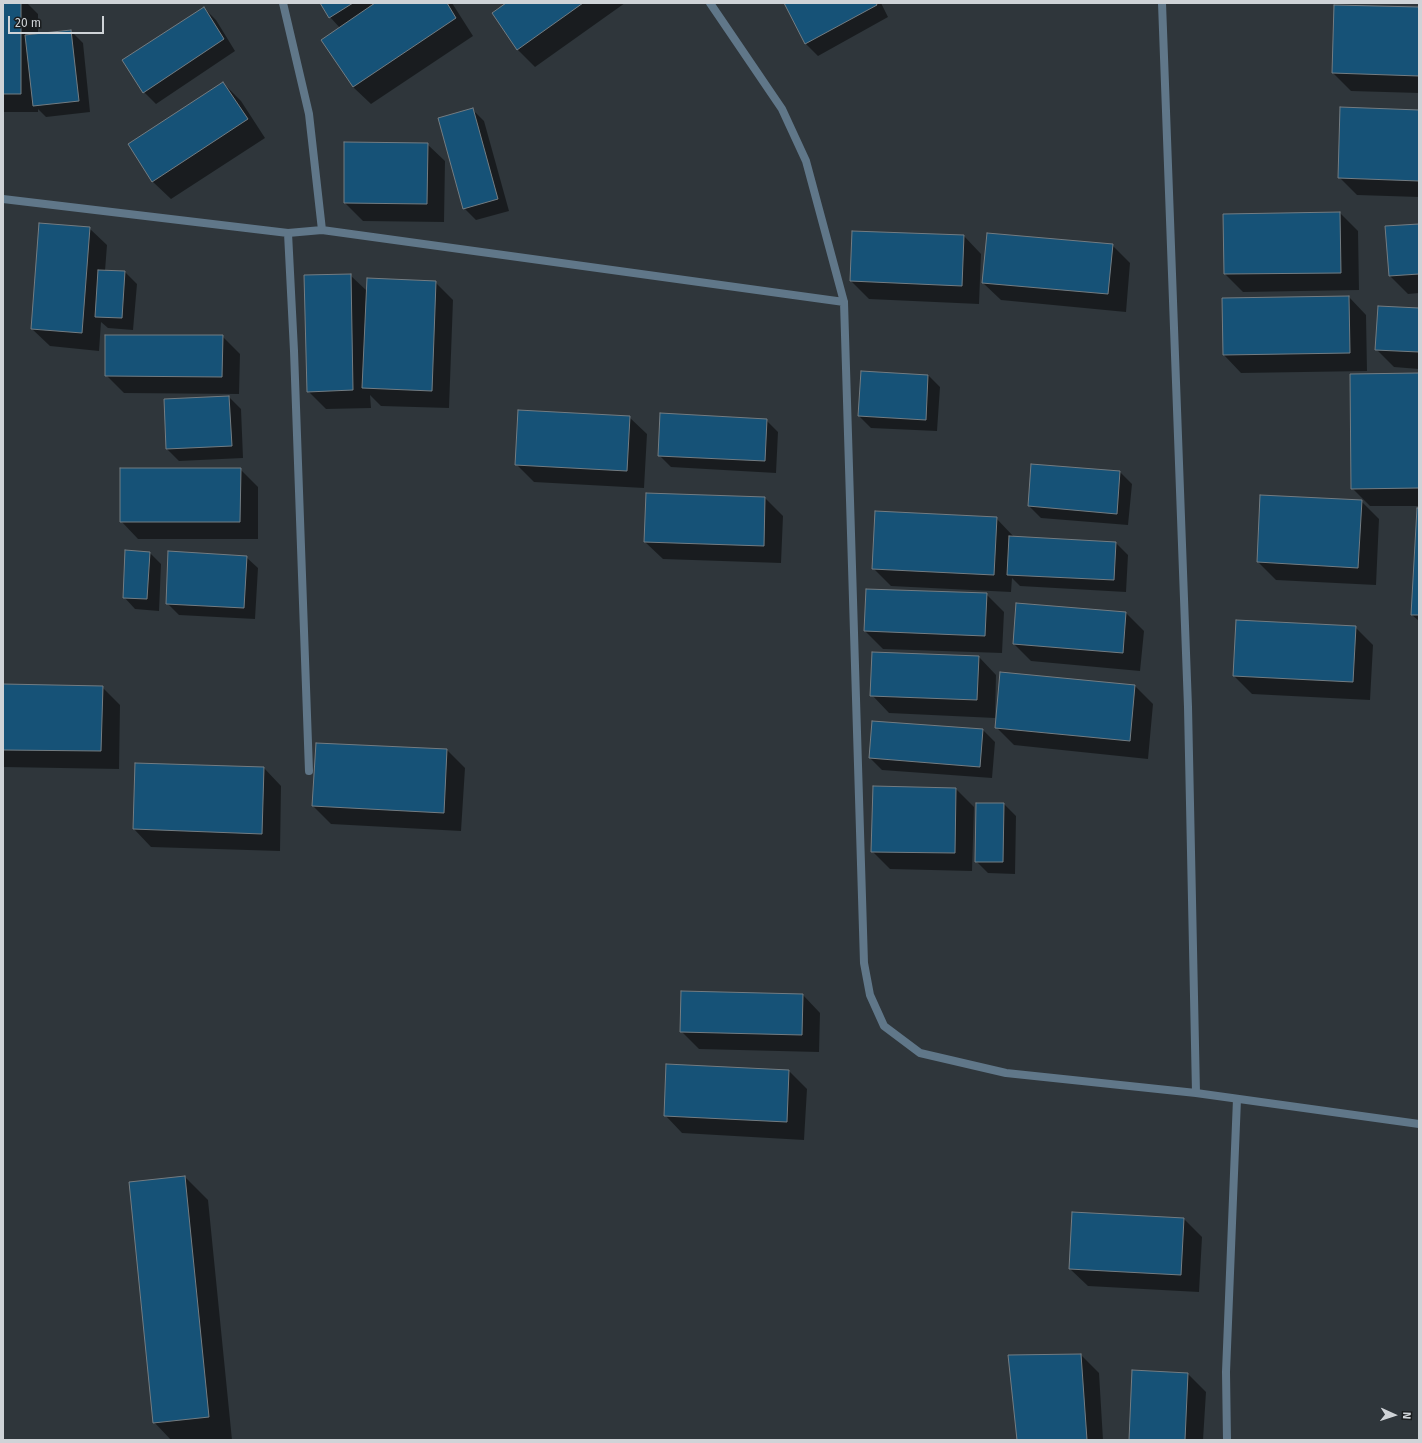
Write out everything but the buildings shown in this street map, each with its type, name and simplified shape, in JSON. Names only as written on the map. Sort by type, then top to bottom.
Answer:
[{"type":"street","points":[[283,3],[309,114],[322,230]]},
{"type":"street","points":[[710,3],[782,109],[806,161],[844,302],[864,963],[873,1001],[884,1026],[920,1053],[1006,1073],[1196,1093],[1419,1124]]},
{"type":"street","points":[[1162,3],[1188,707],[1196,1093]]},
{"type":"street","points":[[3,199],[288,233],[322,230],[844,302]]},
{"type":"street","points":[[288,233],[294,351],[309,771]]},
{"type":"street","points":[[1227,1440],[1226,1372],[1237,1099]]}]
